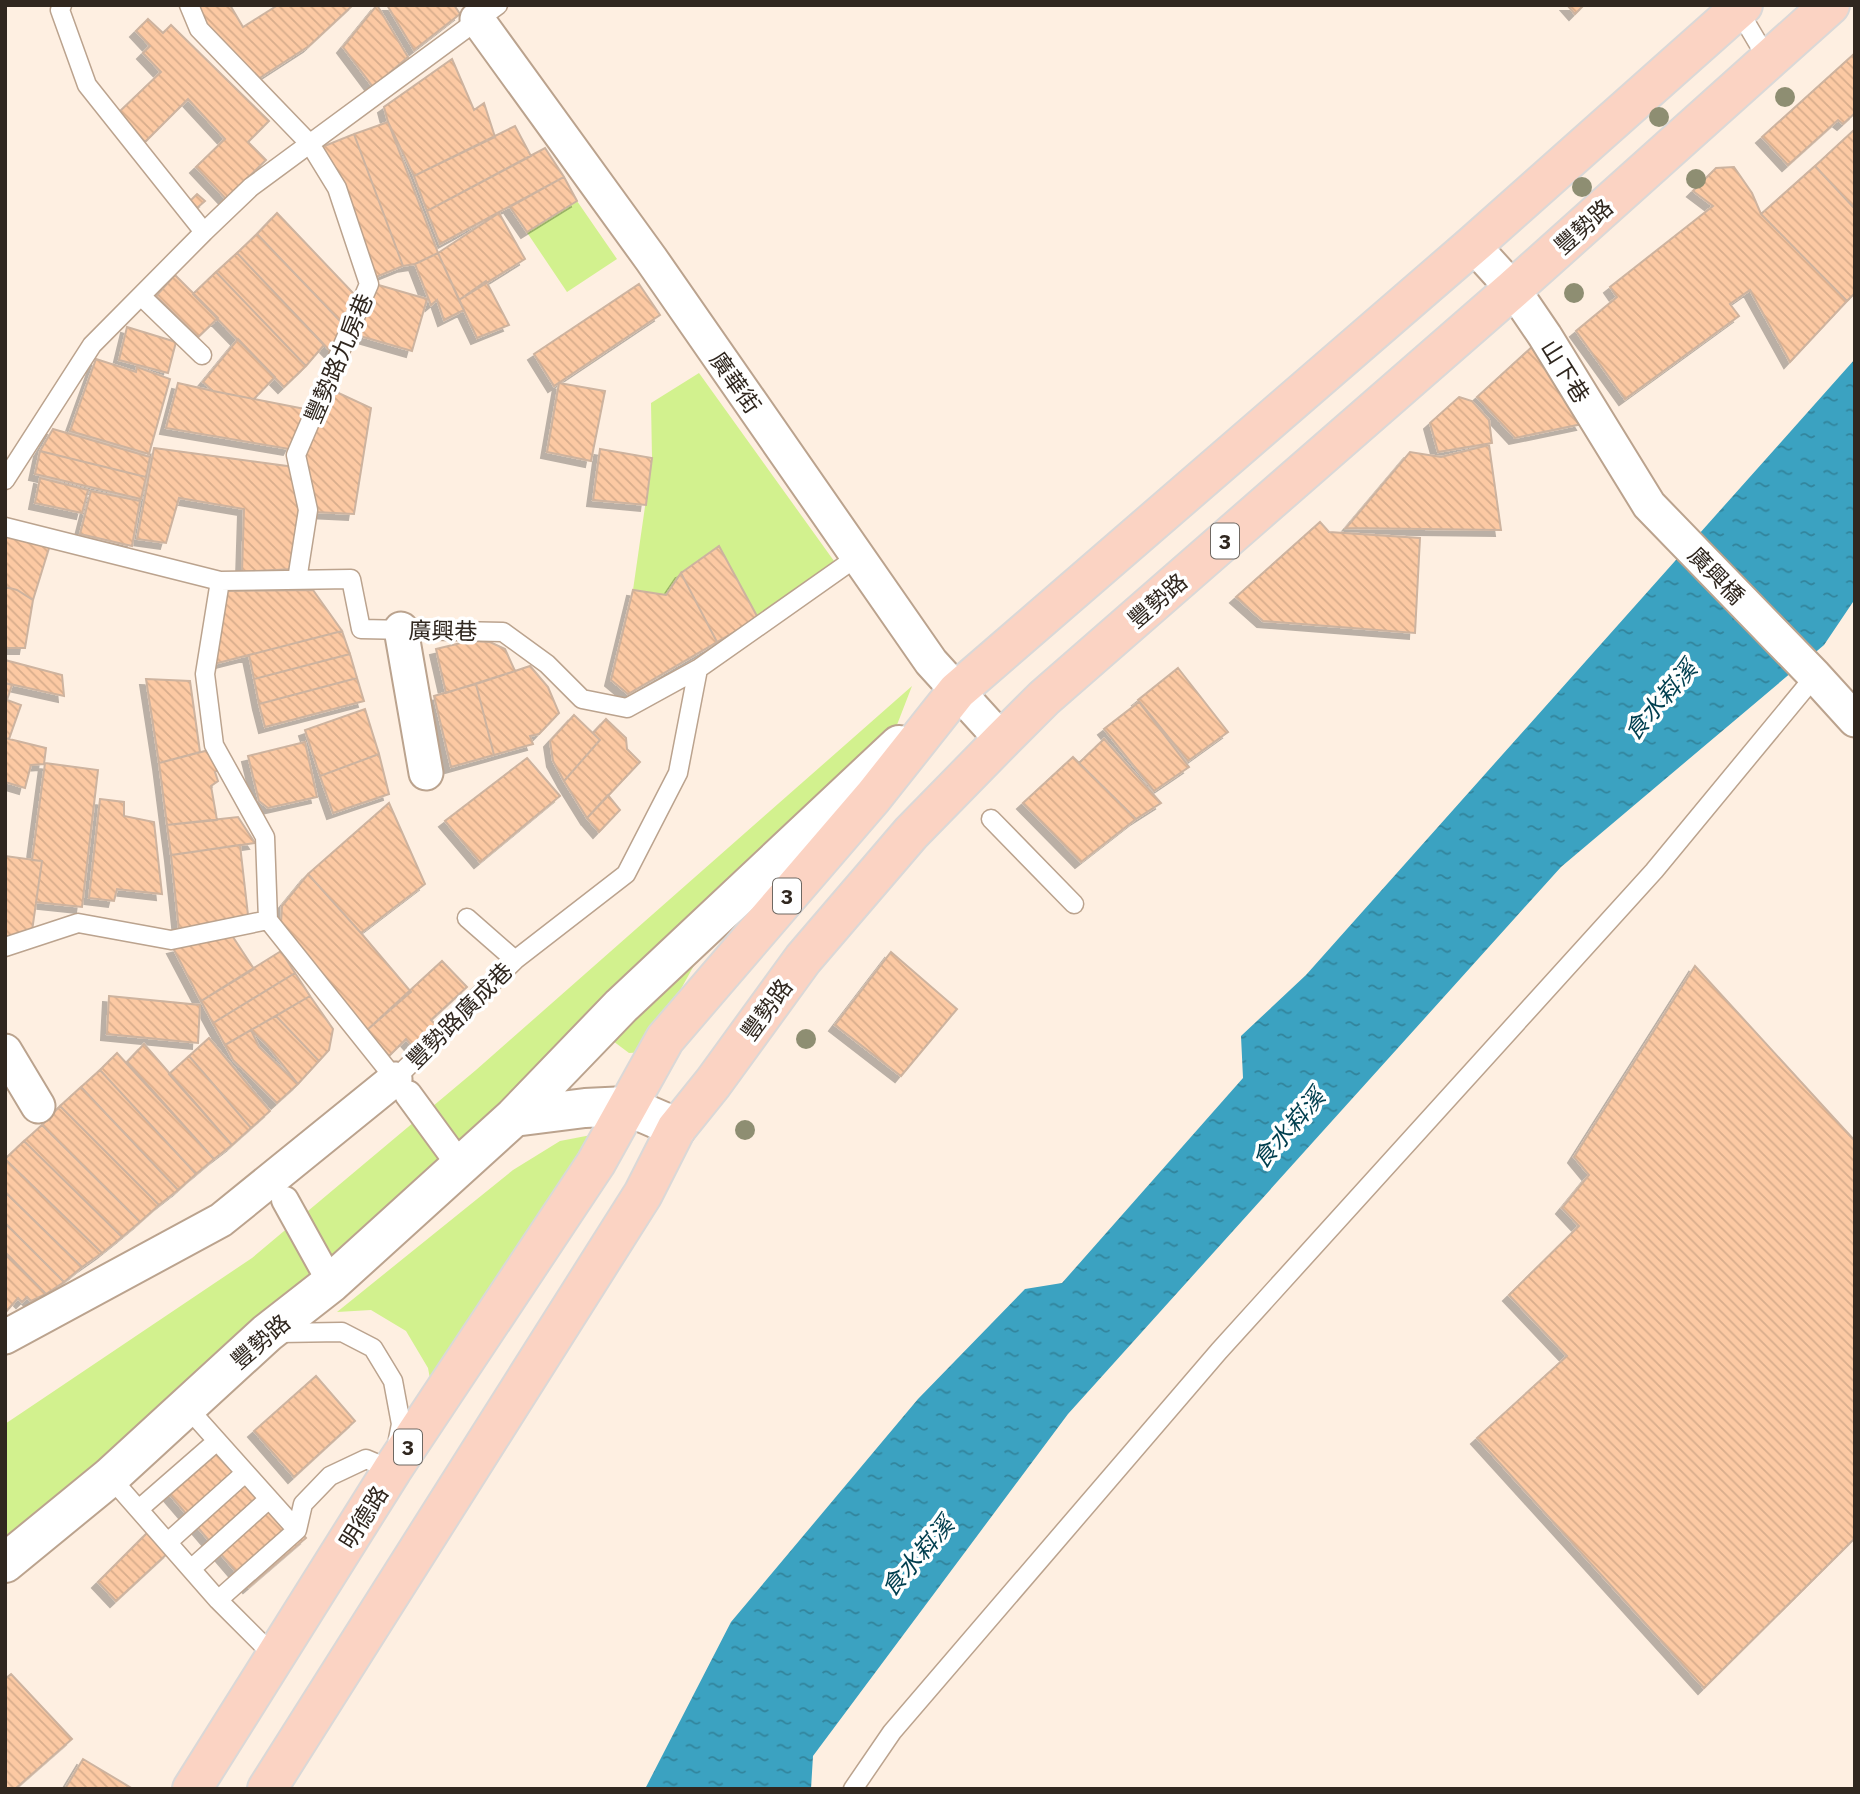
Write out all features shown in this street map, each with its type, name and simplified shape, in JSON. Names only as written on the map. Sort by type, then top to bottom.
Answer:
[{"type":"main road","name":"豐勢路","points":[[676,1129],[803,959],[911,833],[1044,698],[1513,289],[1830,5]]},
{"type":"main road","name":"豐勢路","points":[[627,1106],[665,1039],[873,797],[957,691],[1473,245],[1739,7]]},
{"type":"main road","name":"明德路","points":[[192,1789],[392,1471],[596,1163],[627,1106]]},
{"type":"main road","name":"3","points":[[267,1789],[643,1194],[676,1129]]},
{"type":"street","name":"廣華街","points":[[487,12],[651,259],[931,662],[1002,740]]},
{"type":"street","name":"山下巷","points":[[1473,245],[1513,289],[1545,335],[1649,505]]},
{"type":"street","name":"廣興橋","points":[[1649,505],[1815,676]]},
{"type":"street","points":[[401,629],[426,773]]},
{"type":"street","points":[[1815,676],[1855,720]]},
{"type":"street","name":"豐勢路","points":[[5,1563],[110,1477],[267,1333],[331,1283],[514,1117],[621,1006],[957,691]]},
{"type":"street","points":[[5,1051],[38,1106]]},
{"type":"street","points":[[5,1338],[221,1220],[288,1187],[401,1087],[460,1165]]},
{"type":"street","points":[[514,1117],[627,1106],[676,1129]]},
{"type":"street","points":[[288,1187],[331,1283]]},
{"type":"lane","points":[[62,5],[60,10],[87,85],[204,232]]},
{"type":"lane","name":"豐勢路九房巷","points":[[189,5],[199,29],[310,144],[337,188],[369,284],[296,455],[308,510],[297,580]]},
{"type":"lane","points":[[1739,7],[1768,61]]},
{"type":"lane","points":[[5,480],[92,345],[204,232],[251,187],[487,12]]},
{"type":"lane","points":[[141,296],[202,355]]},
{"type":"lane","name":"廣興巷","points":[[5,527],[220,581],[351,579],[361,629],[503,632],[547,664],[582,699],[626,708],[698,669],[857,557]]},
{"type":"lane","points":[[5,947],[78,923],[171,940],[268,920],[265,837],[214,745],[205,674],[220,581]]},
{"type":"lane","name":"豐勢路廣成巷","points":[[268,920],[401,1087],[515,960],[626,874],[678,773],[698,669]]},
{"type":"lane","points":[[853,1789],[892,1732],[1182,1394],[1654,871],[1815,676]]},
{"type":"lane","points":[[991,819],[1074,904]]},
{"type":"lane","points":[[467,918],[515,960]]},
{"type":"lane","points":[[218,1600],[297,1530],[303,1504],[330,1476],[366,1459],[392,1471],[401,1424],[393,1381],[373,1348],[342,1332],[267,1333]]},
{"type":"lane","points":[[186,1406],[297,1530]]},
{"type":"lane","points":[[139,1509],[217,1441]]},
{"type":"lane","points":[[165,1539],[242,1469]]},
{"type":"lane","points":[[110,1477],[218,1600],[275,1657]]},
{"type":"lane","points":[[195,1573],[272,1504]]},
{"type":"green space","points":[[577,201],[617,259],[567,292],[526,231]]},
{"type":"green space","points":[[699,373],[834,561],[758,618],[718,547],[681,573],[666,595],[633,590],[652,458],[651,403]]},
{"type":"green space","points":[[912,686],[895,730],[497,1122],[5,1544],[5,1424],[252,1258],[476,1070]]},
{"type":"green space","points":[[712,933],[646,1052],[629,1053],[605,1035]]},
{"type":"green space","points":[[612,1131],[436,1412],[428,1368],[406,1331],[371,1310],[337,1312],[513,1170],[560,1141]]},
{"type":"water","name":"食水嵙溪","points":[[1855,359],[1855,599],[1824,645],[1561,867],[1068,1414],[813,1756],[811,1789],[645,1789],[731,1622],[918,1399],[1025,1289],[1062,1283],[1243,1078],[1241,1036],[1306,975]]},
{"type":"building","points":[[197,5],[230,5],[243,27],[278,5],[353,5],[309,46],[255,81],[204,25]]},
{"type":"building","points":[[377,5],[408,57],[373,87],[343,47]]},
{"type":"building","points":[[387,5],[454,5],[460,14],[414,50]]},
{"type":"building","points":[[1567,5],[1584,5],[1575,14]]},
{"type":"building","points":[[148,19],[163,33],[171,25],[269,121],[248,142],[266,160],[226,199],[196,167],[225,139],[188,99],[145,142],[119,112],[161,72],[143,53],[150,46],[136,31]]},
{"type":"building","points":[[1855,53],[1855,113],[1843,124],[1838,120],[1788,165],[1762,137]]},
{"type":"building","points":[[452,59],[474,110],[484,103],[495,137],[414,176],[388,122],[384,107]]},
{"type":"building","points":[[388,122],[438,253],[415,264],[403,266],[354,134]]},
{"type":"building","points":[[515,126],[531,156],[427,211],[414,176]]},
{"type":"building","points":[[1855,129],[1855,209],[1815,166]]},
{"type":"building","points":[[354,134],[403,266],[376,277],[342,184],[317,149]]},
{"type":"building","points":[[545,148],[564,177],[440,244],[427,211]]},
{"type":"building","points":[[1815,166],[1855,209],[1855,293],[1847,301],[1761,214]]},
{"type":"building","points":[[1734,167],[1752,193],[1761,214],[1847,301],[1790,362],[1750,290],[1730,304],[1739,316],[1625,399],[1576,331],[1617,297],[1610,287],[1713,206],[1693,191],[1716,168]]},
{"type":"building","points":[[564,177],[577,201],[527,232],[510,207]]},
{"type":"building","points":[[197,194],[205,201],[197,208],[190,201]]},
{"type":"building","points":[[277,213],[354,294],[344,325],[257,234]]},
{"type":"building","points":[[499,213],[525,259],[459,300],[438,253]]},
{"type":"building","points":[[257,234],[344,325],[332,353],[237,253]]},
{"type":"building","points":[[237,253],[324,345],[306,366],[216,272]]},
{"type":"building","points":[[438,253],[464,310],[444,320],[437,300],[431,305],[415,264]]},
{"type":"building","points":[[216,272],[306,366],[284,387],[193,294]]},
{"type":"building","points":[[175,275],[218,318],[198,337],[156,296]]},
{"type":"building","points":[[486,281],[509,325],[477,338],[459,300]]},
{"type":"building","points":[[375,284],[427,299],[412,351],[360,336]]},
{"type":"building","points":[[639,284],[660,315],[554,386],[534,354]]},
{"type":"building","points":[[127,327],[176,342],[168,373],[119,360]]},
{"type":"building","points":[[238,339],[275,377],[254,399],[213,391],[203,382]]},
{"type":"building","points":[[1534,345],[1582,424],[1515,438],[1477,397]]},
{"type":"building","points":[[96,359],[136,372],[137,367],[170,379],[149,454],[70,431]]},
{"type":"building","points":[[178,383],[310,410],[289,449],[166,428]]},
{"type":"building","points":[[559,383],[605,391],[591,461],[547,452]]},
{"type":"building","points":[[332,390],[371,408],[354,514],[315,512],[302,453]]},
{"type":"building","points":[[1459,397],[1472,401],[1489,420],[1492,443],[1438,452],[1430,423]]},
{"type":"building","points":[[53,429],[150,457],[146,477],[40,451]]},
{"type":"building","points":[[1489,445],[1501,530],[1346,528],[1410,452],[1441,457]]},
{"type":"building","points":[[154,448],[294,467],[303,509],[293,569],[242,572],[244,509],[179,498],[166,543],[137,539]]},
{"type":"building","points":[[600,449],[652,458],[646,505],[593,500]]},
{"type":"building","points":[[40,451],[146,477],[141,499],[35,474]]},
{"type":"building","points":[[40,478],[88,490],[82,513],[35,503]]},
{"type":"building","points":[[91,491],[140,501],[132,546],[80,534]]},
{"type":"building","points":[[1320,522],[1329,532],[1420,538],[1415,633],[1263,621],[1236,597]]},
{"type":"building","points":[[5,534],[50,545],[33,600],[17,590],[5,587]]},
{"type":"building","points":[[719,546],[758,618],[717,642],[681,573]]},
{"type":"building","points":[[681,573],[717,642],[628,694],[611,680],[633,590],[666,595]]},
{"type":"building","points":[[5,587],[17,590],[33,600],[25,648],[5,648]]},
{"type":"building","points":[[313,590],[342,631],[214,664],[227,591]]},
{"type":"building","points":[[342,631],[350,654],[254,679],[249,655]]},
{"type":"building","points":[[469,641],[490,642],[505,649],[515,671],[446,693],[436,649]]},
{"type":"building","points":[[350,654],[357,678],[259,704],[254,679]]},
{"type":"building","points":[[5,660],[62,675],[64,696],[5,683]]},
{"type":"building","points":[[530,666],[548,687],[559,713],[539,734],[530,736],[533,744],[494,755],[476,684]]},
{"type":"building","points":[[1178,668],[1228,732],[1188,761],[1138,700]]},
{"type":"building","points":[[357,678],[364,701],[265,727],[259,704]]},
{"type":"building","points":[[146,679],[190,681],[200,752],[159,763]]},
{"type":"building","points":[[5,683],[12,685],[7,700],[21,705],[9,739],[5,738]]},
{"type":"building","points":[[476,684],[494,755],[451,767],[434,696]]},
{"type":"building","points":[[1139,702],[1189,767],[1154,791],[1104,729]]},
{"type":"building","points":[[365,709],[379,754],[320,776],[305,730]]},
{"type":"building","points":[[574,715],[600,740],[564,781],[553,761],[550,741]]},
{"type":"building","points":[[606,719],[626,738],[627,749],[640,762],[587,818],[564,781],[600,740],[593,733]]},
{"type":"building","points":[[5,738],[46,748],[44,764],[31,765],[25,788],[5,782]]},
{"type":"building","points":[[1104,739],[1161,803],[1136,819],[1079,763]]},
{"type":"building","points":[[305,742],[317,797],[268,808],[259,801],[248,756]]},
{"type":"building","points":[[209,750],[220,769],[215,772],[218,781],[211,786],[217,820],[167,825],[159,763]]},
{"type":"building","points":[[379,754],[389,794],[333,813],[320,776]]},
{"type":"building","points":[[1073,757],[1136,819],[1081,862],[1023,803]]},
{"type":"building","points":[[527,758],[560,796],[480,862],[445,821]]},
{"type":"building","points":[[45,763],[98,770],[82,907],[36,902],[42,861],[32,860]]},
{"type":"building","points":[[608,795],[620,810],[599,832],[587,818]]},
{"type":"building","points":[[100,799],[124,802],[124,816],[154,822],[162,894],[117,889],[114,901],[89,898]]},
{"type":"building","points":[[389,803],[425,884],[361,933],[308,874]]},
{"type":"building","points":[[238,817],[255,843],[171,855],[167,825]]},
{"type":"building","points":[[240,845],[248,915],[179,930],[171,855]]},
{"type":"building","points":[[5,856],[42,861],[32,931],[5,941]]},
{"type":"building","points":[[308,874],[411,992],[367,1030],[281,923],[282,906]]},
{"type":"building","points":[[231,934],[254,969],[201,1001],[173,948]]},
{"type":"building","points":[[281,951],[295,973],[213,1023],[201,1001]]},
{"type":"building","points":[[891,952],[957,1009],[901,1076],[835,1025]]},
{"type":"building","points":[[442,961],[467,987],[431,1020],[437,1026],[414,1048],[406,1039],[389,1056],[367,1030]]},
{"type":"building","points":[[1695,966],[1855,1141],[1855,1538],[1704,1688],[1477,1438],[1567,1356],[1509,1295],[1579,1226],[1562,1208],[1589,1175],[1574,1157]]},
{"type":"building","points":[[295,973],[310,996],[225,1045],[213,1023]]},
{"type":"building","points":[[109,996],[200,1005],[198,1043],[107,1034]]},
{"type":"building","points":[[310,996],[333,1029],[329,1050],[319,1061],[276,1016]]},
{"type":"building","points":[[276,1016],[319,1061],[298,1084],[266,1044],[251,1030]]},
{"type":"building","points":[[251,1030],[259,1047],[298,1084],[277,1103],[233,1060],[225,1045]]},
{"type":"building","points":[[209,1038],[270,1111],[251,1128],[189,1056]]},
{"type":"building","points":[[144,1044],[232,1145],[214,1159],[127,1062]]},
{"type":"building","points":[[117,1053],[214,1159],[196,1174],[100,1070]]},
{"type":"building","points":[[189,1056],[251,1128],[232,1145],[169,1074]]},
{"type":"building","points":[[100,1070],[196,1174],[178,1190],[81,1087]]},
{"type":"building","points":[[81,1087],[178,1190],[159,1205],[60,1106]]},
{"type":"building","points":[[60,1106],[159,1205],[140,1222],[42,1125]]},
{"type":"building","points":[[42,1125],[140,1222],[122,1237],[24,1141]]},
{"type":"building","points":[[24,1141],[122,1237],[102,1253],[5,1159]]},
{"type":"building","points":[[5,1159],[102,1253],[82,1267],[5,1192]]},
{"type":"building","points":[[5,1192],[82,1267],[64,1282],[5,1223]]},
{"type":"building","points":[[5,1223],[64,1282],[46,1294],[5,1252]]},
{"type":"building","points":[[5,1254],[46,1294],[31,1301],[27,1297],[22,1302],[18,1298],[5,1313]]},
{"type":"building","points":[[316,1376],[355,1421],[294,1477],[254,1431]]},
{"type":"building","points":[[219,1439],[306,1538],[249,1587],[164,1488]]},
{"type":"building","points":[[148,1532],[169,1552],[116,1601],[98,1582]]},
{"type":"building","points":[[11,1674],[72,1739],[15,1789],[5,1789],[5,1679]]},
{"type":"building","points":[[83,1759],[133,1789],[65,1789]]}]
